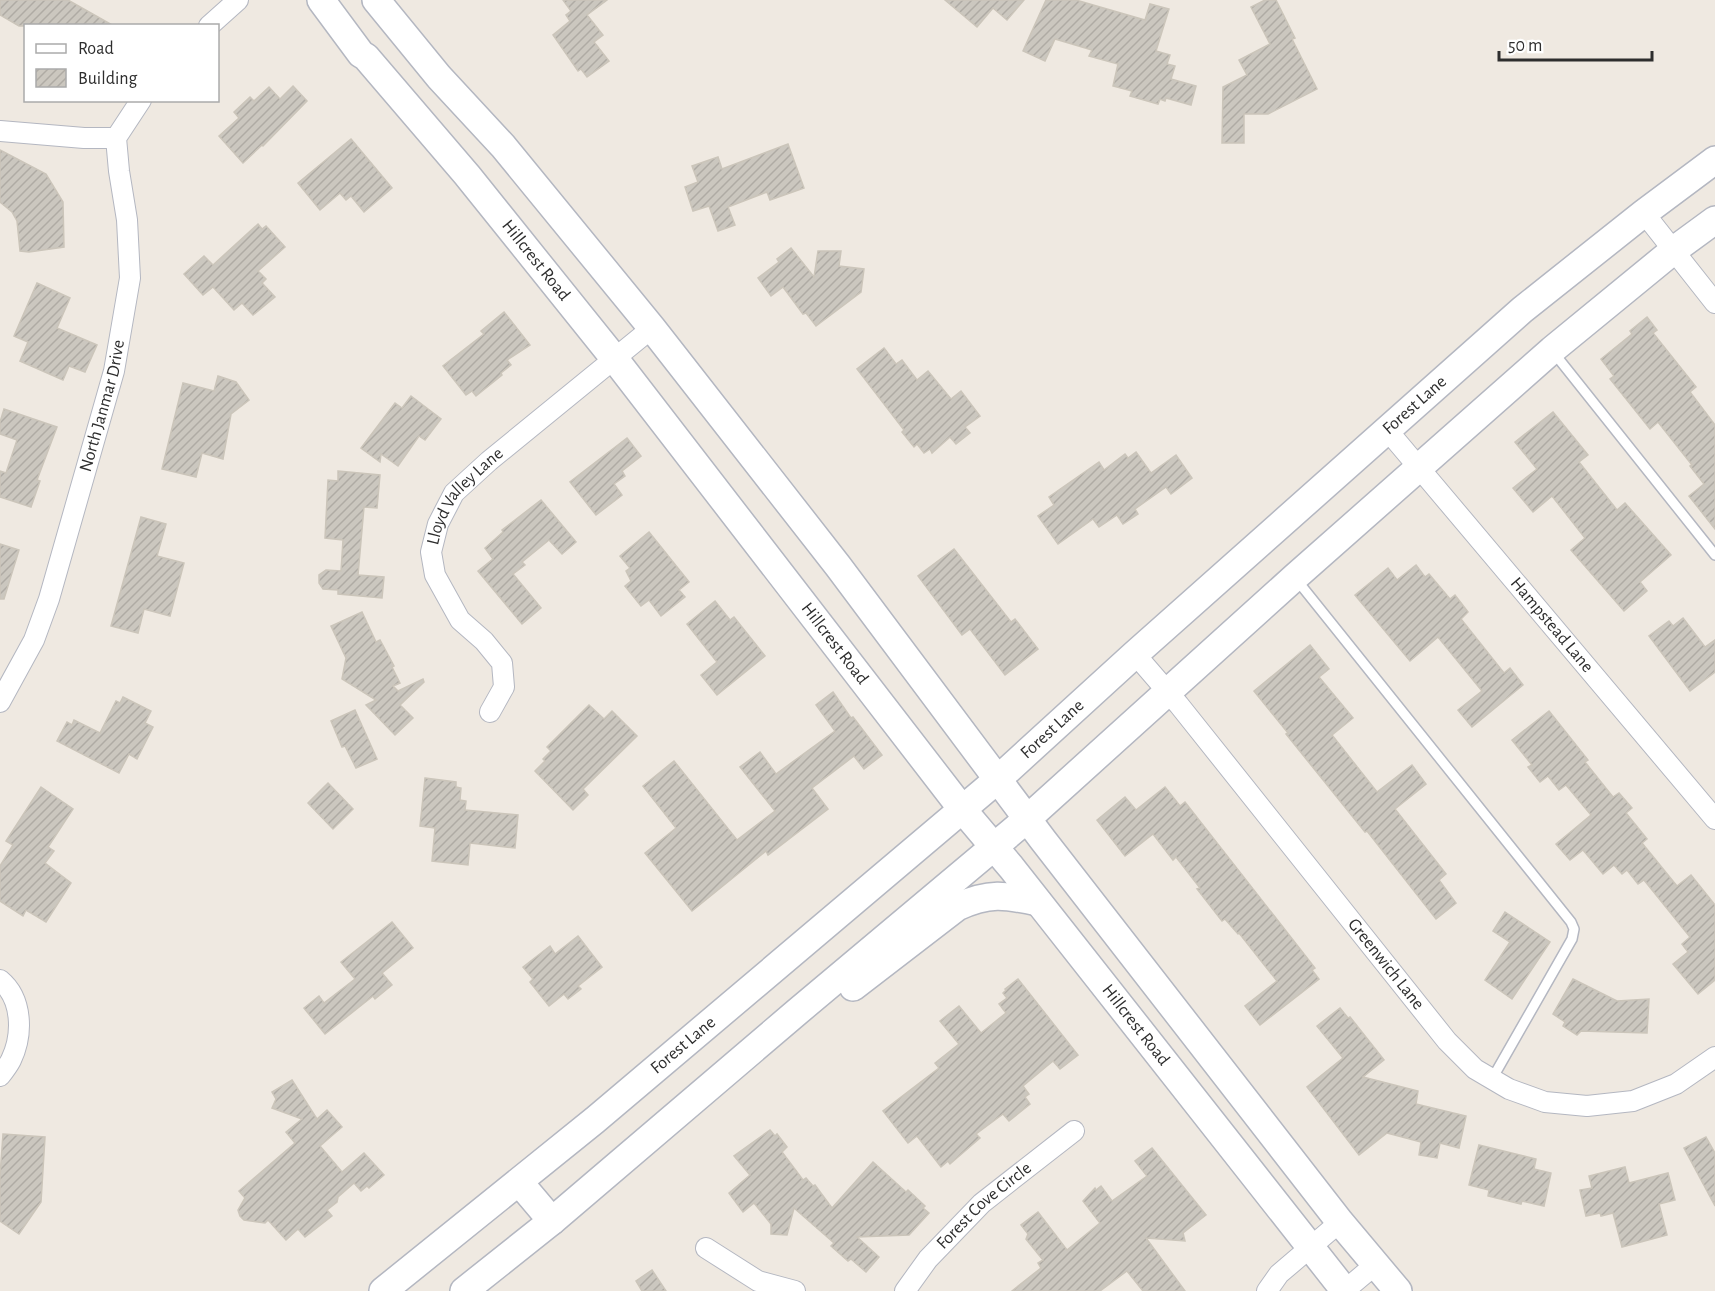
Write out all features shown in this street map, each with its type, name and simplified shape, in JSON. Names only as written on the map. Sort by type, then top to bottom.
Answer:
[{"type":"main road","name":"Hillcrest Road","points":[[321,0],[361,54],[467,176],[614,358],[962,808],[1344,1291]]},
{"type":"main road","points":[[376,0],[439,77],[503,146],[652,328],[824,548],[997,780],[1340,1222],[1398,1291]]},
{"type":"main road","name":"Forest Lane","points":[[383,1291],[595,1120],[997,780],[1522,310],[1715,160]]},
{"type":"main road","points":[[464,1291],[552,1221],[1028,819],[1294,577],[1552,350],[1674,250],[1715,220]]},
{"type":"main road","points":[[797,1012],[856,986],[957,907],[974,899],[992,895],[1038,902]]},
{"type":"main road","points":[[519,1182],[552,1221]]},
{"type":"street","points":[[211,24],[238,0]]},
{"type":"street","points":[[0,131],[84,138],[116,138],[140,102]]},
{"type":"street","name":"North Janmar Drive","points":[[0,702],[34,640],[49,599],[114,370],[130,278],[127,220],[116,138]]},
{"type":"street","points":[[1644,213],[1715,303]]},
{"type":"street","name":"Lloyd Valley Lane","points":[[490,712],[504,687],[502,663],[484,641],[460,620],[435,575],[431,552],[438,524],[454,493],[489,461],[652,328]]},
{"type":"street","name":"Hampstead Lane","points":[[1388,431],[1715,819]]},
{"type":"street","name":"Greenwich Lane","points":[[1136,654],[1446,1041],[1475,1069],[1509,1089],[1545,1102],[1587,1106],[1633,1101],[1676,1084],[1715,1056]]},
{"type":"street","points":[[0,980],[14,998],[19,1014],[18,1032],[11,1059],[0,1076]]},
{"type":"street","name":"Forest Cove Circle","points":[[905,1291],[928,1259],[982,1203],[1074,1131]]},
{"type":"street","points":[[1267,1291],[1279,1274],[1340,1222]]},
{"type":"street","points":[[706,1248],[758,1281],[795,1291]]},
{"type":"street","points":[[1344,1291],[1376,1264]]},
{"type":"lane","points":[[1552,350],[1715,555]]},
{"type":"lane","points":[[1294,577],[1571,922],[1574,929],[1572,939],[1492,1080]]},
{"type":"building","points":[[0,0],[68,0],[110,24],[24,24],[24,26],[19,26],[0,15]]},
{"type":"building","points":[[563,0],[607,0],[587,15],[603,35],[594,42],[609,61],[587,77],[581,69],[578,71],[553,35],[570,21],[566,15],[571,11]]},
{"type":"building","points":[[945,0],[1024,0],[1007,20],[993,8],[977,27]]},
{"type":"building","points":[[1046,0],[1076,0],[1145,20],[1150,4],[1169,9],[1156,51],[1170,55],[1167,64],[1175,66],[1171,79],[1196,86],[1191,105],[1166,98],[1165,101],[1160,99],[1158,104],[1130,96],[1132,91],[1113,86],[1118,64],[1089,56],[1092,50],[1055,39],[1045,61],[1023,51]]},
{"type":"building","points":[[1265,0],[1276,0],[1317,89],[1268,114],[1244,114],[1244,143],[1222,143],[1223,87],[1247,75],[1239,60],[1270,44],[1251,7]]},
{"type":"building","points":[[293,86],[307,101],[243,163],[219,136],[239,118],[234,112],[250,97],[254,101],[269,87],[280,99]]},
{"type":"building","points":[[351,139],[392,188],[364,212],[351,196],[346,200],[340,193],[320,210],[298,183]]},
{"type":"building","points":[[788,144],[804,188],[770,200],[767,192],[728,207],[735,225],[718,231],[709,206],[693,211],[685,187],[698,182],[692,166],[718,157],[722,169]]},
{"type":"building","points":[[0,150],[46,174],[63,202],[64,247],[29,252],[20,251],[17,221],[12,212],[0,202]]},
{"type":"building","points":[[258,224],[262,229],[266,226],[285,247],[258,271],[266,279],[262,283],[275,297],[253,315],[242,303],[234,310],[213,287],[203,295],[184,274],[204,256],[213,265]]},
{"type":"building","points":[[791,248],[814,277],[818,251],[841,251],[839,266],[864,269],[861,292],[816,326],[806,313],[803,314],[783,287],[771,296],[758,278],[779,262],[777,259]]},
{"type":"building","points":[[37,283],[70,298],[57,328],[97,345],[85,372],[69,366],[63,380],[20,361],[28,342],[14,336]]},
{"type":"building","points":[[504,312],[530,345],[507,360],[511,365],[476,396],[472,391],[466,395],[443,366],[484,334],[481,331]]},
{"type":"building","points":[[1647,317],[1657,330],[1653,333],[1696,387],[1690,392],[1715,425],[1715,529],[1689,496],[1704,484],[1690,466],[1692,465],[1658,422],[1650,429],[1610,379],[1614,376],[1601,359],[1632,334],[1630,331]]},
{"type":"building","points":[[884,348],[896,364],[902,360],[917,380],[928,371],[951,399],[961,391],[980,416],[965,427],[970,433],[956,444],[950,437],[932,453],[930,449],[924,453],[917,444],[914,447],[902,432],[904,430],[857,369]]},
{"type":"building","points":[[218,376],[236,382],[249,400],[231,414],[223,459],[202,453],[196,477],[162,469],[183,383],[214,391]]},
{"type":"building","points":[[411,396],[441,419],[425,440],[419,436],[398,466],[381,454],[380,462],[361,448],[395,403],[402,408]]},
{"type":"building","points":[[4,409],[57,427],[37,480],[40,481],[31,507],[0,497],[0,471],[6,473],[17,440],[0,434],[0,422]]},
{"type":"building","points":[[1553,412],[1588,455],[1579,462],[1617,510],[1625,503],[1671,555],[1640,582],[1647,591],[1624,611],[1571,550],[1585,538],[1552,496],[1533,512],[1513,488],[1537,469],[1515,442]]},
{"type":"building","points":[[627,438],[641,456],[622,471],[625,476],[614,484],[622,495],[596,515],[570,482]]},
{"type":"building","points":[[1136,452],[1151,473],[1176,455],[1192,478],[1171,494],[1166,487],[1135,509],[1138,514],[1123,524],[1117,515],[1099,527],[1093,519],[1058,544],[1038,516],[1054,505],[1049,497],[1099,462],[1104,470],[1125,454],[1128,458]]},
{"type":"building","points":[[338,471],[380,475],[377,508],[364,507],[358,575],[384,577],[382,598],[338,594],[338,590],[323,589],[319,583],[319,575],[326,570],[341,571],[343,540],[325,538],[328,480],[338,481]]},
{"type":"building","points":[[541,500],[576,542],[562,554],[549,540],[522,562],[525,565],[513,574],[541,608],[522,624],[478,571],[493,559],[485,548],[503,532],[502,530]]},
{"type":"building","points":[[141,517],[166,524],[157,556],[184,563],[170,616],[144,609],[138,633],[111,626]]},
{"type":"building","points":[[649,532],[689,582],[679,590],[685,597],[661,616],[649,600],[641,606],[625,586],[631,581],[626,571],[630,568],[620,556]]},
{"type":"building","points":[[0,544],[19,550],[4,599],[0,599]]},
{"type":"building","points":[[954,549],[1011,622],[1015,619],[1038,649],[1005,675],[970,629],[962,635],[918,576]]},
{"type":"building","points":[[1416,565],[1425,577],[1429,574],[1450,599],[1455,595],[1468,612],[1461,619],[1504,673],[1510,668],[1523,685],[1472,727],[1458,710],[1482,691],[1438,637],[1410,661],[1355,595],[1388,568],[1397,580]]},
{"type":"building","points":[[715,601],[730,620],[734,617],[765,656],[717,695],[701,675],[717,662],[687,624]]},
{"type":"building","points":[[362,612],[376,642],[380,640],[394,666],[392,667],[400,683],[393,686],[398,691],[423,679],[424,682],[400,705],[413,718],[395,735],[366,705],[376,700],[342,679],[346,658],[331,626]]},
{"type":"building","points":[[1683,618],[1705,647],[1715,640],[1715,672],[1690,691],[1649,636],[1669,621],[1673,626]]},
{"type":"building","points":[[1310,645],[1329,669],[1319,677],[1353,718],[1332,735],[1377,792],[1412,765],[1426,784],[1395,809],[1446,874],[1439,880],[1456,903],[1436,919],[1367,831],[1365,832],[1286,734],[1288,733],[1254,691]]},
{"type":"building","points":[[833,692],[882,755],[864,769],[854,756],[812,788],[828,809],[768,855],[766,851],[692,911],[645,853],[676,828],[643,786],[674,761],[737,840],[775,811],[740,767],[760,752],[776,774],[835,731],[816,705]]},
{"type":"building","points":[[123,697],[151,711],[145,723],[153,727],[137,759],[129,754],[119,773],[57,741],[67,722],[72,725],[74,720],[100,733],[116,701],[120,703]]},
{"type":"building","points":[[589,705],[604,719],[612,711],[637,736],[583,789],[588,795],[573,810],[535,771],[551,751],[547,747]]},
{"type":"building","points":[[355,710],[377,759],[356,768],[345,746],[342,747],[331,721]]},
{"type":"building","points":[[1549,711],[1588,760],[1585,762],[1613,797],[1619,793],[1632,808],[1626,813],[1647,839],[1642,843],[1677,886],[1691,875],[1715,905],[1715,980],[1698,994],[1673,964],[1688,952],[1682,944],[1690,937],[1644,880],[1638,884],[1627,870],[1622,874],[1614,865],[1603,874],[1583,850],[1570,860],[1556,844],[1591,815],[1566,785],[1559,790],[1548,776],[1540,782],[1528,767],[1532,765],[1512,740]]},
{"type":"building","points":[[425,778],[456,782],[456,787],[461,788],[460,800],[466,801],[465,810],[518,815],[515,848],[470,843],[468,865],[432,861],[435,828],[420,826]]},
{"type":"building","points":[[328,783],[353,809],[333,829],[308,803]]},
{"type":"building","points":[[41,787],[73,809],[48,847],[54,851],[45,863],[71,883],[46,922],[26,910],[23,916],[0,901],[0,866],[13,845],[6,841]]},
{"type":"building","points":[[1165,787],[1180,806],[1185,802],[1315,968],[1312,970],[1319,979],[1260,1025],[1245,1006],[1277,981],[1239,933],[1225,919],[1222,921],[1176,857],[1173,860],[1153,834],[1125,856],[1097,820],[1125,797],[1136,810]]},
{"type":"building","points":[[1505,912],[1550,942],[1512,999],[1485,980],[1510,942],[1493,931]]},
{"type":"building","points":[[392,922],[413,948],[382,973],[392,985],[375,999],[373,996],[325,1034],[304,1008],[319,996],[324,1003],[355,979],[341,962]]},
{"type":"building","points":[[578,936],[602,967],[578,986],[581,989],[568,999],[564,994],[549,1006],[530,982],[533,979],[523,967],[550,946],[555,954]]},
{"type":"building","points":[[1018,979],[1078,1055],[1060,1069],[1053,1061],[1023,1086],[1029,1094],[1025,1097],[1030,1104],[1009,1121],[1003,1114],[976,1134],[980,1138],[950,1164],[948,1161],[941,1167],[917,1136],[908,1143],[883,1111],[939,1068],[935,1063],[959,1044],[940,1021],[959,1006],[981,1033],[1006,1013],[999,1004],[1007,998],[1003,993],[1005,989]]},
{"type":"building","points":[[1573,979],[1617,1001],[1649,999],[1647,1033],[1581,1031],[1577,1035],[1563,1026],[1565,1022],[1553,1014]]},
{"type":"building","points":[[1340,1008],[1348,1018],[1350,1017],[1384,1060],[1363,1077],[1418,1091],[1416,1104],[1466,1116],[1459,1148],[1440,1143],[1437,1158],[1419,1155],[1421,1142],[1387,1133],[1359,1155],[1307,1087],[1343,1058],[1317,1026]]},
{"type":"building","points":[[292,1080],[317,1119],[327,1110],[342,1127],[320,1146],[342,1172],[364,1153],[384,1175],[369,1188],[367,1186],[361,1191],[354,1183],[327,1210],[332,1216],[305,1237],[298,1229],[286,1240],[268,1220],[265,1223],[244,1220],[238,1210],[245,1198],[239,1191],[295,1143],[286,1132],[302,1119],[272,1108],[276,1099],[272,1092]]},
{"type":"building","points":[[770,1130],[775,1136],[777,1134],[787,1147],[782,1152],[803,1180],[806,1178],[813,1186],[815,1185],[832,1208],[873,1162],[906,1192],[908,1190],[929,1213],[909,1235],[857,1237],[879,1257],[866,1272],[851,1259],[848,1261],[831,1246],[834,1243],[794,1208],[787,1235],[771,1234],[771,1224],[754,1203],[743,1212],[729,1193],[750,1175],[734,1156]]},
{"type":"building","points":[[3,1134],[45,1137],[41,1202],[19,1234],[0,1221]]},
{"type":"building","points":[[1706,1137],[1715,1153],[1715,1206],[1684,1148]]},
{"type":"building","points":[[1479,1145],[1536,1159],[1534,1169],[1551,1173],[1544,1206],[1522,1201],[1521,1204],[1488,1196],[1489,1190],[1469,1185]]},
{"type":"building","points":[[1152,1148],[1206,1215],[1183,1233],[1185,1241],[1146,1238],[1185,1291],[1143,1291],[1127,1271],[1100,1291],[1012,1291],[1041,1268],[1038,1263],[1043,1260],[1026,1239],[1028,1234],[1021,1225],[1038,1212],[1067,1250],[1100,1223],[1083,1201],[1095,1188],[1096,1190],[1101,1186],[1112,1201],[1147,1176],[1135,1161]]},
{"type":"building","points":[[1625,1167],[1629,1183],[1668,1173],[1675,1200],[1659,1204],[1667,1235],[1622,1247],[1613,1213],[1586,1216],[1580,1190],[1592,1188],[1589,1176]]},
{"type":"building","points":[[652,1270],[666,1291],[642,1291],[636,1281]]}]
